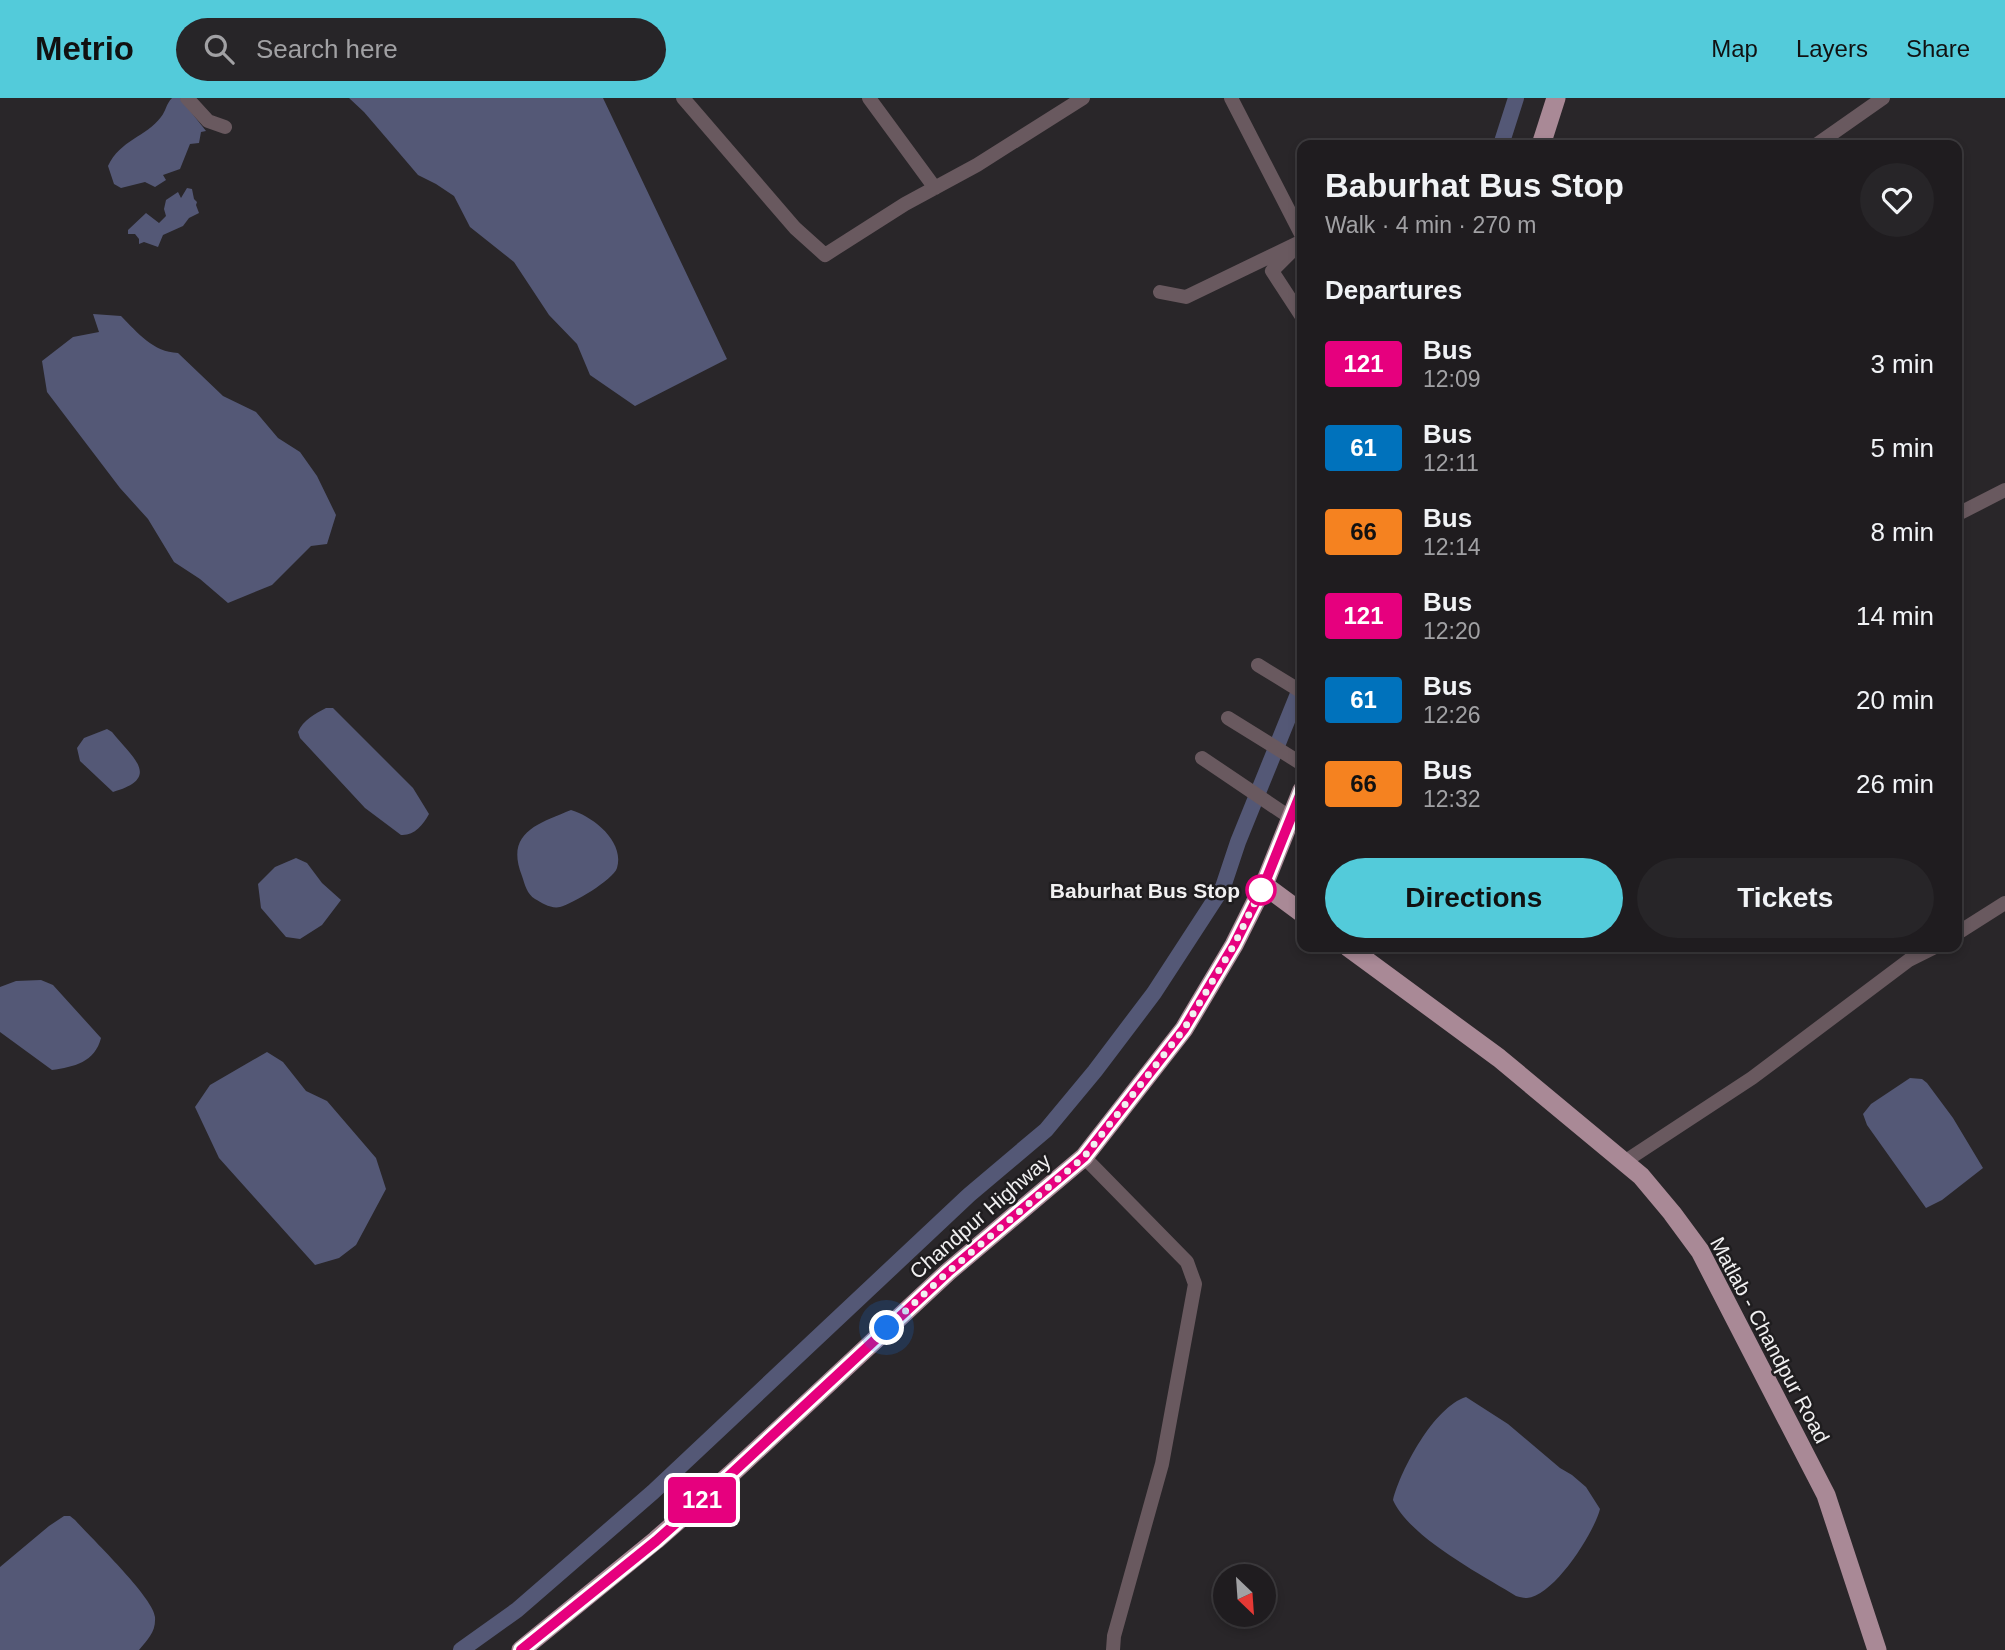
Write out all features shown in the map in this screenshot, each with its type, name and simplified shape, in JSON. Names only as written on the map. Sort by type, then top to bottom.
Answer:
[{"type":"main road","points":[[1543,140],[1556,98]]},
{"type":"main road","name":"Chandpur Highway","points":[[521,1650],[656,1541],[948,1272],[1084,1157],[1184,1029],[1234,945],[1264,885],[1297,803]]},
{"type":"main road","points":[[1264,885],[1297,909]]},
{"type":"main road","name":"Matlab - Chandpur Road","points":[[1355,952],[1499,1058],[1641,1176],[1672,1213],[1706,1264],[1826,1495],[1877,1650]]},
{"type":"street","points":[[187,98],[208,121],[225,127]]},
{"type":"street","points":[[683,98],[795,228],[825,255],[977,165],[1083,98]]},
{"type":"street","points":[[869,98],[935,188]]},
{"type":"street","points":[[1231,98],[1297,226]]},
{"type":"street","points":[[1822,140],[1883,98]]},
{"type":"street","points":[[1160,292],[1186,298],[1297,244]]},
{"type":"street","points":[[1297,247],[1272,271],[1297,309]]},
{"type":"street","points":[[1962,512],[2005,490]]},
{"type":"street","points":[[1258,665],[1297,688]]},
{"type":"street","points":[[1228,718],[1297,761]]},
{"type":"street","points":[[1202,758],[1291,818]]},
{"type":"street","points":[[1962,930],[2005,904]]},
{"type":"street","points":[[1623,1162],[1752,1078],[1909,960],[1925,952]]},
{"type":"street","points":[[1084,1157],[1187,1262],[1195,1284],[1161,1464],[1114,1636],[1113,1650]]},
{"type":"water","points":[[172,98],[180,98],[206,131],[201,132],[199,143],[190,144],[180,169],[163,175],[166,180],[155,187],[145,182],[121,188],[114,184],[108,166],[113,157],[126,144],[155,124]]},
{"type":"water","points":[[349,98],[603,98],[727,359],[635,406],[590,375],[577,344],[549,315],[514,262],[470,227],[454,196],[418,175]]},
{"type":"water","points":[[187,188],[192,189],[199,213],[189,218],[183,226],[163,235],[158,247],[144,242],[139,244],[135,234],[128,234],[128,230],[146,213],[159,223],[166,216],[166,200],[178,192],[181,198]]},
{"type":"water","points":[[93,314],[121,316],[153,345],[178,353],[223,396],[256,412],[278,438],[300,452],[317,476],[336,515],[327,544],[311,546],[272,585],[228,603],[200,579],[174,562],[148,519],[120,488],[47,392],[42,361],[73,337],[99,332]]},
{"type":"water","points":[[326,708],[333,708],[413,788],[429,814],[414,832],[401,835],[365,808],[300,738],[298,732],[303,724]]},
{"type":"water","points":[[107,729],[134,759],[140,774],[128,786],[113,792],[80,761],[77,748],[84,738]]},
{"type":"water","points":[[571,810],[588,818],[605,831],[616,848],[617,868],[592,891],[566,905],[553,907],[535,899],[528,892],[518,861],[518,850],[527,832]]},
{"type":"water","points":[[296,858],[307,863],[322,883],[341,900],[322,925],[300,939],[286,937],[261,908],[258,884],[275,867]]},
{"type":"water","points":[[41,980],[53,985],[101,1038],[94,1053],[82,1062],[52,1070],[0,1032],[0,987],[16,981]]},
{"type":"water","points":[[267,1052],[283,1062],[306,1091],[327,1101],[376,1158],[386,1189],[356,1245],[339,1258],[315,1265],[219,1158],[195,1107],[210,1085]]},
{"type":"water","points":[[1910,1078],[1922,1079],[1927,1083],[1953,1118],[1983,1168],[1942,1200],[1926,1208],[1867,1125],[1863,1114],[1871,1104]]},
{"type":"water","points":[[1466,1397],[1508,1424],[1572,1475],[1586,1487],[1600,1509],[1590,1533],[1571,1562],[1549,1587],[1538,1595],[1527,1598],[1516,1596],[1466,1566],[1414,1528],[1393,1500],[1403,1472],[1420,1441],[1442,1413]]},
{"type":"water","points":[[64,1516],[75,1520],[133,1582],[152,1608],[154,1627],[139,1650],[0,1650],[0,1567]]},
{"type":"waterway","points":[[1503,140],[1516,98]]},
{"type":"waterway","points":[[461,1650],[517,1610],[653,1492],[969,1195],[1046,1130],[1154,993],[1223,887],[1238,842],[1297,696]]},
{"type":"bus line","name":"121","points":[[521,1650],[656,1541],[948,1272],[1084,1157],[1184,1029],[1234,945],[1264,885],[1297,802]]},
{"type":"place","name":"Baburhat Bus Stop","points":[[1261,890]]},
{"type":"route","points":[[887,1328],[948,1272],[1084,1157],[1184,1029],[1234,945],[1261,890]]}]
